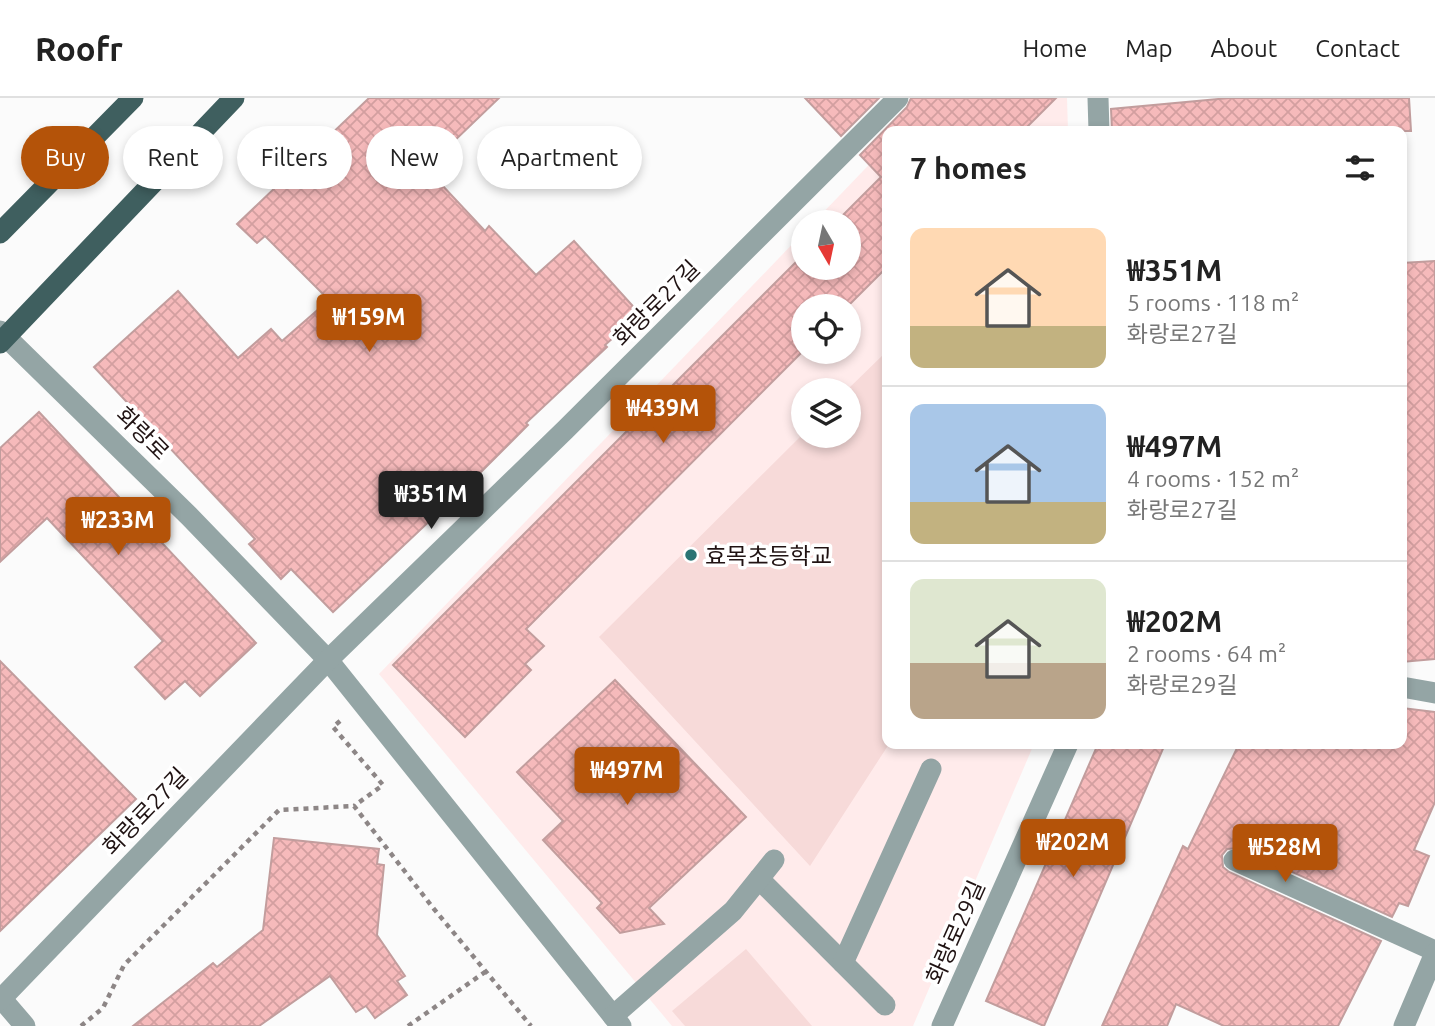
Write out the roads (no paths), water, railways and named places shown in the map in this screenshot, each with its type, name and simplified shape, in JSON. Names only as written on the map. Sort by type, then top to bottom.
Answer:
[{"type":"main road","points":[[0,233],[133,98]]},
{"type":"main road","name":"화랑로","points":[[2,337],[234,98]]},
{"type":"street","name":"화랑로27길","points":[[1,999],[328,660],[565,430],[898,98]]},
{"type":"street","points":[[1098,98],[1099,126]]},
{"type":"street","name":"화랑로","points":[[2,337],[189,516],[328,660]]},
{"type":"street","points":[[328,660],[617,1021],[733,911],[774,860]]},
{"type":"street","points":[[1407,688],[1435,693]]},
{"type":"street","name":"화랑로29길","points":[[942,1026],[1066,749]]},
{"type":"street","points":[[843,963],[931,769]]},
{"type":"street","points":[[1234,860],[1435,952],[1404,1026]]},
{"type":"street","points":[[759,879],[885,1006]]},
{"type":"street","points":[[1,999],[25,1026]]},
{"type":"place","name":"효목초등학교","points":[[691,555]]}]
